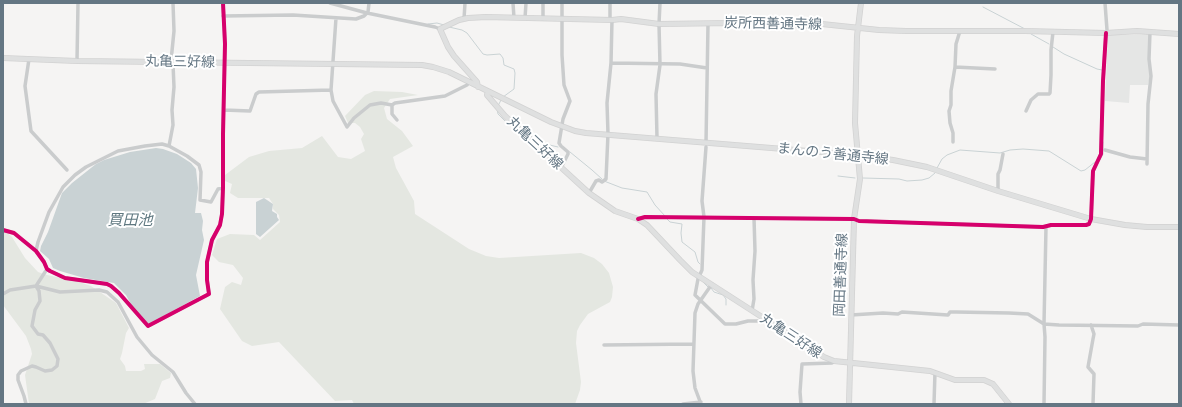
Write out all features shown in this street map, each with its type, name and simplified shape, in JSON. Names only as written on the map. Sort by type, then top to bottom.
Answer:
[{"type":"main road","name":"岡田善通寺線","points":[[849,404],[854,219],[860,179],[855,123],[858,28],[861,3]]},
{"type":"main road","name":"炭所西善通寺線","points":[[440,29],[464,19],[486,17],[621,19],[659,24],[730,23],[752,26],[770,24],[808,26],[822,24],[906,31],[1150,32],[1179,34]]},
{"type":"main road","points":[[440,29],[448,47],[477,82],[478,87]]},
{"type":"main road","name":"丸亀三好線","points":[[3,58],[422,66],[442,70],[488,91],[487,95],[505,116],[589,193],[615,211],[638,219],[647,225],[685,266],[699,276],[710,287],[752,310],[818,353],[834,361],[935,372],[955,380],[984,380],[993,384],[1009,404]]},
{"type":"main road","name":"まんのう善通寺線","points":[[488,91],[562,127],[586,133],[657,138],[706,145],[858,155],[927,166],[998,191],[1091,219],[1132,226],[1179,227]]},
{"type":"street","points":[[77,60],[78,3]]},
{"type":"street","points":[[169,146],[173,125],[174,64],[171,61],[174,31],[173,3]]},
{"type":"street","points":[[3,230],[14,234],[36,251],[47,269],[64,278],[112,286],[145,324],[150,325],[209,294],[207,262],[212,240],[220,225],[223,188],[226,44],[223,3]]},
{"type":"street","points":[[330,3],[440,29]]},
{"type":"street","points":[[368,3],[368,13]]},
{"type":"street","points":[[464,19],[465,3]]},
{"type":"street","points":[[513,3],[514,18]]},
{"type":"street","points":[[525,18],[526,3]]},
{"type":"street","points":[[543,3],[543,19]]},
{"type":"street","points":[[561,168],[568,152],[559,143],[565,112],[570,101],[564,85],[562,3]]},
{"type":"street","points":[[589,193],[596,180],[602,182],[606,179],[608,134],[607,103],[611,63],[610,3]]},
{"type":"street","points":[[657,138],[656,94],[660,65],[660,3]]},
{"type":"street","points":[[638,219],[645,217],[704,217],[854,219],[866,221],[1046,227],[1052,225],[1089,224],[1091,219],[1093,171],[1101,154],[1103,81],[1107,32],[1105,3]]},
{"type":"street","points":[[223,16],[293,14],[356,19],[368,13]]},
{"type":"street","points":[[336,18],[331,90],[333,101],[347,127],[354,118],[370,105],[381,102],[392,106]]},
{"type":"street","points":[[708,24],[706,145],[702,201],[704,217],[702,270],[699,276],[695,295],[725,324],[768,321]]},
{"type":"street","points":[[953,142],[949,111],[955,67],[956,44],[960,31]]},
{"type":"street","points":[[1026,111],[1031,100],[1038,94],[1050,93],[1053,32]]},
{"type":"street","points":[[1147,164],[1148,104],[1151,76],[1149,59],[1150,32]]},
{"type":"street","points":[[29,59],[25,86],[31,131],[67,170]]},
{"type":"street","points":[[611,63],[660,65],[680,64],[707,68]]},
{"type":"street","points":[[955,67],[995,69]]},
{"type":"street","points":[[392,106],[397,102],[445,96],[469,82]]},
{"type":"street","points":[[224,110],[250,111],[256,94],[259,92],[331,90]]},
{"type":"street","points":[[392,106],[392,114],[397,120]]},
{"type":"street","points":[[36,251],[53,203],[60,192],[74,175],[86,166],[118,151],[162,144],[169,146],[199,165],[201,172],[200,200],[211,202],[218,189],[223,188]]},
{"type":"street","points":[[1105,150],[1130,157],[1147,159]]},
{"type":"street","points":[[998,191],[998,174],[1003,154]]},
{"type":"street","points":[[752,310],[754,299],[754,218]]},
{"type":"street","points":[[1044,404],[1046,227]]},
{"type":"street","points":[[36,286],[47,269]]},
{"type":"street","points":[[26,404],[18,380],[18,375],[21,371],[32,366],[45,372],[52,370],[57,366],[58,359],[50,343],[43,335],[38,334],[32,326],[35,310],[40,301],[36,286]]},
{"type":"street","points":[[3,293],[10,290],[36,286],[60,292],[101,290],[110,294],[123,310],[137,337],[152,355],[173,372],[195,404]]},
{"type":"street","points":[[683,404],[701,403],[696,388],[693,371],[695,313],[701,300],[710,287]]},
{"type":"street","points":[[851,315],[883,313],[898,314],[902,312],[948,315],[950,312],[1026,314],[1044,324],[1138,326],[1144,324],[1179,325]]},
{"type":"street","points":[[1091,325],[1094,334],[1088,367],[1094,374],[1093,404]]},
{"type":"street","points":[[604,345],[693,344]]},
{"type":"street","points":[[801,404],[800,392],[802,364],[832,363],[834,361]]},
{"type":"street","points":[[934,404],[935,372]]},
{"type":"shaded area","points":[[1149,34],[1150,76],[1148,85],[1130,85],[1129,103],[1105,101],[1108,35]]},
{"type":"shaded area","points":[[374,91],[402,92],[418,95],[390,99],[384,108],[387,119],[402,131],[413,146],[393,157],[396,168],[414,201],[415,214],[469,249],[486,256],[499,258],[581,253],[594,258],[602,264],[609,273],[613,287],[610,302],[588,314],[577,331],[576,343],[581,382],[575,404],[354,404],[352,400],[335,401],[279,342],[252,346],[242,341],[220,309],[225,287],[232,282],[241,285],[243,278],[233,265],[219,262],[212,255],[217,239],[230,234],[254,235],[260,240],[280,222],[279,215],[273,209],[273,204],[269,198],[238,198],[230,193],[232,184],[225,181],[225,175],[249,157],[269,151],[302,148],[322,136],[338,157],[351,159],[365,151],[361,139],[364,134],[360,127],[355,123],[348,123],[345,116],[365,95]]},
{"type":"shaded area","points":[[3,229],[12,237],[25,258],[38,272],[91,286],[116,303],[129,328],[126,333],[120,359],[125,366],[126,371],[141,371],[145,369],[144,364],[160,364],[171,373],[170,378],[162,381],[155,399],[143,404],[29,404],[25,375],[32,354],[31,349],[26,336],[3,305]]},
{"type":"water","name":"買田池","points":[[156,148],[177,154],[191,163],[196,169],[198,188],[195,213],[201,213],[204,240],[196,275],[200,296],[151,323],[146,323],[133,308],[126,295],[114,283],[84,278],[53,268],[49,259],[40,251],[62,193],[72,183],[96,164],[104,160],[130,152]]},
{"type":"water","points":[[264,198],[273,204],[272,211],[277,214],[279,220],[260,237],[256,234],[256,202]]},
{"type":"waterway","points":[[983,7],[1025,29]]},
{"type":"waterway","points":[[428,24],[437,23],[444,25]]},
{"type":"waterway","points":[[449,27],[462,30],[467,33],[483,54],[500,54],[503,58],[504,65],[514,69],[514,89],[503,97]]},
{"type":"waterway","points":[[1031,34],[1049,44]]},
{"type":"waterway","points":[[1053,47],[1064,54],[1102,70]]},
{"type":"waterway","points":[[498,106],[501,100]]},
{"type":"waterway","points":[[497,109],[498,114],[529,141]]},
{"type":"waterway","points":[[537,142],[558,147]]},
{"type":"waterway","points":[[1100,160],[1103,154],[1103,142]]},
{"type":"waterway","points":[[937,168],[942,159],[947,155],[960,150],[1000,153],[1010,150],[1023,149],[1049,151],[1081,171],[1085,170],[1095,162]]},
{"type":"waterway","points":[[570,152],[602,179]]},
{"type":"waterway","points":[[863,178],[899,179],[907,181],[922,180],[929,178],[935,173]]},
{"type":"waterway","points":[[838,176],[855,178]]},
{"type":"waterway","points":[[604,181],[622,188],[647,192],[655,205],[665,216]]},
{"type":"waterway","points":[[667,219],[670,222],[682,224],[682,242],[695,252],[700,264]]},
{"type":"waterway","points":[[702,281],[708,287]]},
{"type":"waterway","points":[[711,288],[714,292],[723,295],[726,299],[726,305]]},
{"type":"cycle path","points":[[3,230],[14,233],[36,251],[47,269],[50,271],[65,278],[107,284],[111,286],[148,326],[209,294],[207,262],[212,240],[220,225],[222,214],[225,44],[223,3]]},
{"type":"cycle path","points":[[638,219],[645,217],[854,219],[859,221],[1043,227],[1051,225],[1089,224],[1091,219],[1093,171],[1101,154],[1106,33]]}]
